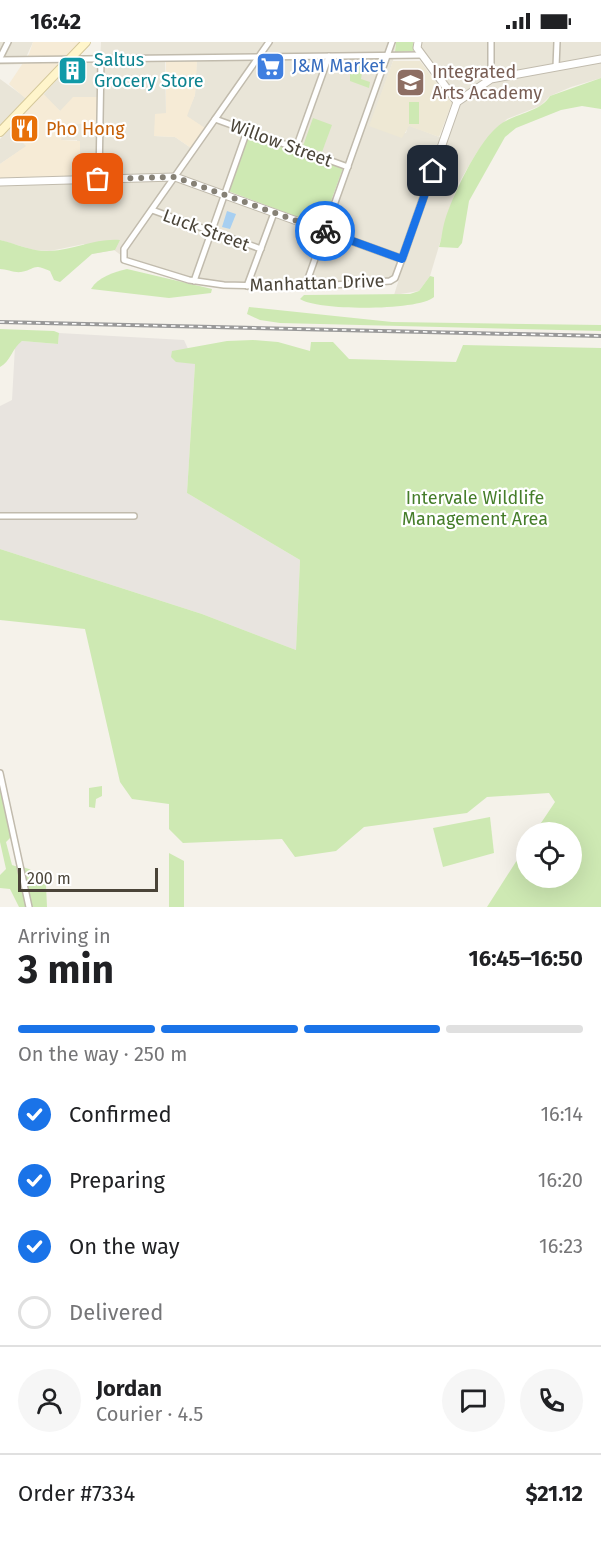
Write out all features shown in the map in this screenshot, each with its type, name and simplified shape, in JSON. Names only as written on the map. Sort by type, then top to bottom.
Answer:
[{"type":"main road","points":[[0,132],[86,42]]},
{"type":"street","points":[[8,42],[0,59],[388,55],[419,48],[457,102],[491,79],[601,59]]},
{"type":"street","points":[[152,210],[270,42]]},
{"type":"street","points":[[305,287],[392,42]]},
{"type":"street","points":[[491,79],[492,42]]},
{"type":"street","points":[[556,42],[556,67]]},
{"type":"street","points":[[296,148],[329,56]]},
{"type":"street","points":[[99,179],[101,59]]},
{"type":"street","name":"Manhattan Drive","points":[[152,210],[124,249],[122,256],[129,263],[194,281],[247,286],[305,287],[390,281],[395,278],[457,102]]},
{"type":"street","name":"Willow Street","points":[[215,119],[348,166]]},
{"type":"street","points":[[194,281],[248,130]]},
{"type":"street","points":[[0,182],[175,177],[402,259]]},
{"type":"street","name":"Luck Street","points":[[152,210],[261,249]]},
{"type":"street","points":[[247,286],[274,213]]},
{"type":"street","points":[[0,516],[134,516]]},
{"type":"street","points":[[0,773],[29,907]]},
{"type":"shaded area","points":[[0,42],[33,42],[23,64],[0,65]]},
{"type":"shaded area","points":[[33,42],[80,42],[37,87],[60,111],[73,97],[97,97],[97,123],[63,125],[61,140],[80,141],[80,162],[97,163],[96,175],[0,178],[0,164],[26,146],[3,123],[26,99],[9,84],[29,54]]},
{"type":"shaded area","points":[[101,42],[396,42],[393,61],[370,126],[406,133],[408,125],[447,140],[459,107],[458,99],[420,47],[420,42],[601,42],[601,78],[550,96],[540,106],[507,119],[477,152],[457,186],[430,276],[419,291],[394,295],[406,257],[322,226],[343,168],[250,134],[227,193],[180,176],[210,132],[186,116],[195,95],[197,55],[165,56],[166,113],[154,136],[175,137],[191,148],[174,174],[96,175],[80,163],[77,140],[61,140],[63,125],[60,111],[43,95],[72,63],[100,63]]},
{"type":"shaded area","points":[[197,61],[195,95],[187,116],[205,128],[191,148],[175,137],[154,136],[155,114],[166,113],[166,62]]},
{"type":"shaded area","name":"Integrated Arts Academy","points":[[393,61],[420,61],[452,103],[439,137],[409,126],[402,138],[369,126]]},
{"type":"shaded area","points":[[0,79],[26,98],[0,126]]},
{"type":"shaded area","points":[[10,129],[27,146],[0,164],[0,139]]},
{"type":"shaded area","points":[[177,181],[398,261],[393,277],[315,284],[218,282],[190,278],[126,259],[114,250],[92,254],[84,244],[50,251],[34,250],[0,240],[0,185]]},
{"type":"shaded area","points":[[59,333],[184,340],[195,364],[187,493],[300,560],[296,650],[202,614],[0,549],[0,406],[12,400],[15,346],[22,341],[58,344]]},
{"type":"green space","points":[[396,42],[413,42],[413,51],[395,52]]},
{"type":"green space","points":[[350,61],[364,61],[361,79],[370,82],[369,88],[350,81]]},
{"type":"green space","points":[[601,78],[601,109],[582,106],[561,110],[516,128],[505,137],[469,201],[462,243],[458,248],[439,247],[445,220],[459,185],[488,136],[502,123],[532,110],[550,96]]},
{"type":"green space","points":[[409,102],[419,102],[419,124],[409,124]]},
{"type":"green space","points":[[313,118],[332,125],[322,152],[303,146]]},
{"type":"green space","points":[[249,134],[343,168],[322,226],[228,191]]},
{"type":"green space","points":[[0,240],[31,249],[50,251],[102,241],[120,240],[115,250],[92,254],[60,282],[54,280],[50,271],[40,267],[19,272],[0,269]]},
{"type":"green space","points":[[127,269],[212,289],[211,293],[169,298],[91,289],[102,278]]},
{"type":"green space","points":[[430,276],[434,277],[434,297],[425,302],[409,305],[368,308],[326,306],[300,299],[304,295],[410,294],[419,291]]},
{"type":"green space","points":[[249,307],[392,322],[601,325],[601,331],[280,323],[260,320],[247,314]]},
{"type":"green space","points":[[0,329],[54,331],[59,333],[58,344],[22,341],[0,367]]},
{"type":"green space","name":"Intervale Wildlife Management Area","points":[[227,341],[278,342],[310,351],[311,342],[333,342],[349,359],[456,362],[463,345],[601,348],[601,907],[487,907],[516,862],[516,888],[582,888],[582,822],[542,822],[555,802],[549,793],[487,797],[467,813],[364,827],[336,851],[295,857],[282,839],[183,843],[169,829],[169,804],[132,799],[120,782],[85,629],[0,620],[0,549],[202,614],[296,650],[300,560],[187,493],[195,364],[176,362],[171,357],[172,351]]},
{"type":"green space","points":[[102,786],[102,796],[96,799],[95,808],[89,807],[89,788]]},
{"type":"green space","points":[[0,787],[11,837],[6,842],[12,865],[28,868],[37,880],[46,885],[47,907],[19,907],[10,889],[0,888],[0,875],[6,869],[0,842]]},
{"type":"green space","points":[[490,817],[494,853],[443,867],[433,828]]},
{"type":"green space","points":[[169,853],[184,861],[184,907],[169,907]]},
{"type":"water","points":[[227,211],[236,214],[230,229],[222,227]]},
{"type":"railway","points":[[0,322],[601,336]]},
{"type":"way so far","points":[[98,179],[175,177],[325,231]]},
{"type":"place","name":"J&M Market","points":[[271,66]]},
{"type":"place","name":"Saltus Grocery Store","points":[[73,70]]},
{"type":"place","name":"Integrated Arts Academy","points":[[411,82]]},
{"type":"place","name":"Pho Hong","points":[[25,129]]},
{"type":"route","points":[[325,231],[402,259],[433,171]]}]
